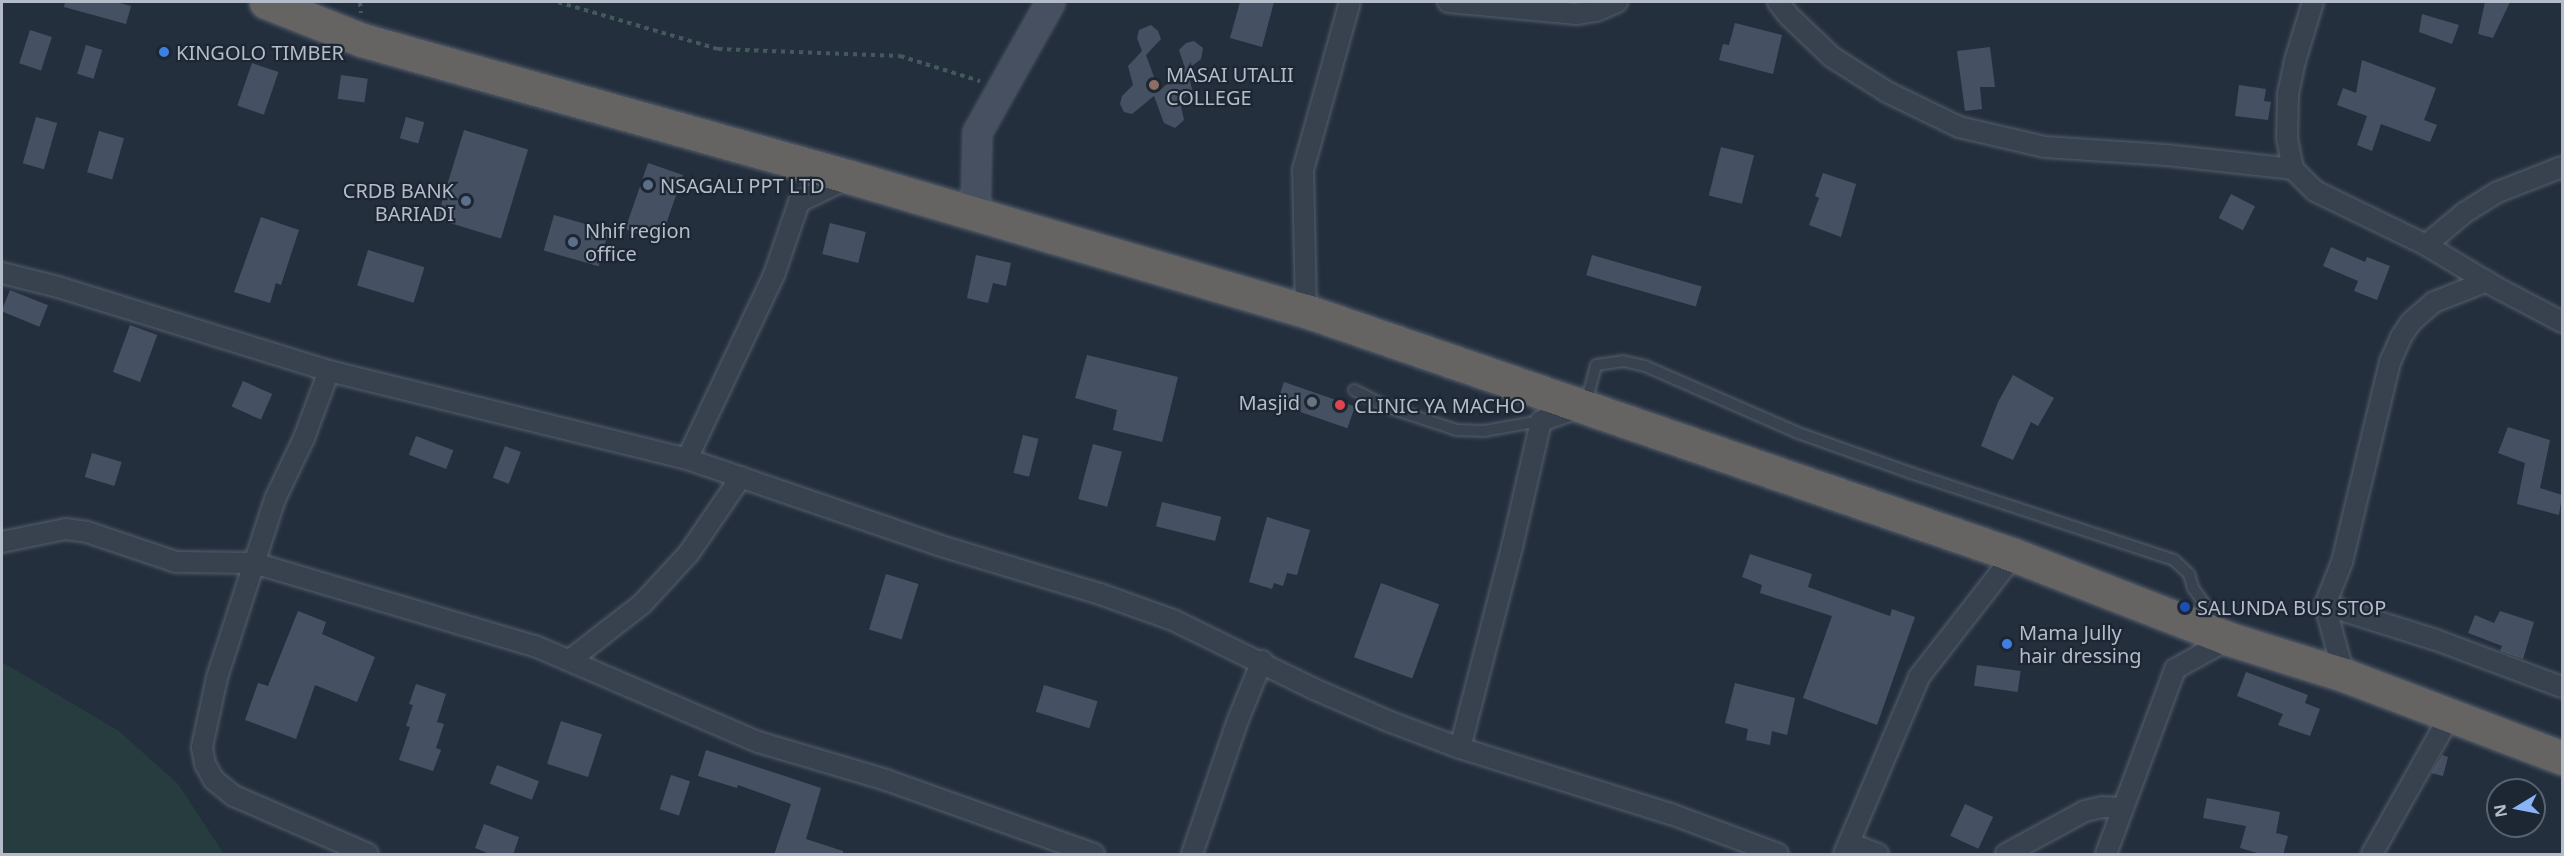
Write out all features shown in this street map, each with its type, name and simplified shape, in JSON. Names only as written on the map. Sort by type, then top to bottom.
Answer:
[{"type":"highway","points":[[266,2],[362,40],[850,177],[1306,311],[2014,555],[2229,639],[2344,675],[2562,758]]},
{"type":"main road","points":[[975,214],[976,132],[1003,89],[1050,2]]},
{"type":"street","points":[[1306,311],[1303,170],[1350,2]]},
{"type":"street","points":[[1448,2],[1576,14],[1596,11],[1617,2]]},
{"type":"street","points":[[1778,2],[1788,16],[1832,57],[1887,92],[1959,127],[2045,147],[2154,154],[2293,169]]},
{"type":"street","points":[[2313,2],[2288,95],[2287,138],[2293,169],[2315,191],[2426,245],[2562,322]]},
{"type":"street","points":[[2426,245],[2464,213],[2498,192],[2562,167]]},
{"type":"street","points":[[687,459],[774,274],[800,202],[850,177]]},
{"type":"street","points":[[2,273],[58,287],[329,371],[687,459],[941,546],[1163,616],[1314,689],[1388,721],[1460,748],[1671,814],[1778,855]]},
{"type":"street","points":[[2344,675],[2325,605],[2342,562],[2390,362],[2401,337],[2411,322],[2434,302],[2487,281]]},
{"type":"street","points":[[329,371],[304,438],[274,499],[208,710],[202,747],[205,764],[214,780],[234,796],[368,855]]},
{"type":"street","points":[[1460,748],[1512,547],[1541,421],[1586,406]]},
{"type":"street","points":[[570,660],[642,604],[689,553],[741,477]]},
{"type":"street","points":[[2,542],[66,529],[87,532],[176,562],[254,563],[535,646],[758,742],[886,780],[1094,855]]},
{"type":"street","points":[[1878,855],[1846,849],[1919,677],[2014,555]]},
{"type":"street","points":[[2325,605],[2436,639],[2562,685]]},
{"type":"street","points":[[2106,855],[2175,669],[2229,639]]},
{"type":"street","points":[[1192,855],[1238,720],[1262,662]]},
{"type":"street","points":[[2372,855],[2451,714]]},
{"type":"street","points":[[2006,855],[2085,811],[2102,807],[2123,808]]},
{"type":"lane","points":[[1586,406],[1596,365],[1623,361],[1645,366],[1798,433],[2174,560],[2189,574],[2193,588],[2229,639]]},
{"type":"lane","points":[[1354,390],[1390,408],[1457,430],[1484,431],[1541,421]]},
{"type":"path","points":[[558,2],[718,49],[900,56],[1003,89]]},
{"type":"green space","points":[[2,662],[119,731],[178,784],[224,854],[2,854]]},
{"type":"building","points":[[65,2],[116,2],[131,6],[126,24],[64,7]]},
{"type":"building","points":[[1240,2],[1274,2],[1262,47],[1230,38]]},
{"type":"building","points":[[2485,2],[2510,2],[2493,38],[2478,34]]},
{"type":"building","points":[[2422,14],[2459,25],[2452,44],[2419,32]]},
{"type":"building","points":[[1735,23],[1782,35],[1773,74],[1719,60],[1723,44],[1729,45]]},
{"type":"building","points":[[1151,25],[1158,31],[1161,39],[1146,55],[1159,91],[1185,68],[1179,50],[1186,43],[1194,41],[1203,48],[1201,59],[1187,70],[1192,89],[1180,102],[1184,120],[1175,128],[1164,123],[1154,96],[1132,114],[1124,112],[1120,104],[1122,96],[1133,85],[1128,66],[1142,51],[1137,38],[1139,30]]},
{"type":"building","points":[[30,30],[52,37],[41,70],[19,63]]},
{"type":"building","points":[[86,45],[102,50],[93,79],[77,74]]},
{"type":"building","points":[[1990,47],[1995,87],[1980,87],[1982,109],[1965,111],[1957,51]]},
{"type":"building","points":[[2362,60],[2436,88],[2424,120],[2437,125],[2430,142],[2381,124],[2372,151],[2357,145],[2367,116],[2337,105],[2343,88],[2356,93]]},
{"type":"building","points":[[252,63],[278,72],[264,115],[237,106]]},
{"type":"building","points":[[341,75],[368,79],[364,103],[338,99]]},
{"type":"building","points":[[2239,85],[2266,89],[2264,101],[2271,102],[2268,120],[2235,116]]},
{"type":"building","points":[[36,117],[57,123],[44,169],[23,163]]},
{"type":"building","points":[[406,117],[424,122],[418,143],[400,138]]},
{"type":"building","points":[[464,130],[528,150],[501,239],[437,219]]},
{"type":"building","points":[[99,131],[124,138],[112,180],[87,172]]},
{"type":"building","points":[[1721,147],[1754,155],[1742,204],[1709,196]]},
{"type":"building","points":[[648,163],[683,175],[660,241],[625,229]]},
{"type":"building","points":[[1823,173],[1856,184],[1841,237],[1809,225],[1819,198],[1815,196]]},
{"type":"building","points":[[2231,194],[2255,206],[2243,230],[2219,218]]},
{"type":"building","points":[[554,215],[609,231],[599,266],[544,251]]},
{"type":"building","points":[[261,217],[299,230],[281,285],[276,283],[270,303],[234,292]]},
{"type":"building","points":[[830,223],[866,232],[858,263],[822,254]]},
{"type":"building","points":[[2331,247],[2365,262],[2367,257],[2390,266],[2377,300],[2354,291],[2358,281],[2323,266]]},
{"type":"building","points":[[368,250],[424,267],[414,303],[357,285]]},
{"type":"building","points":[[976,255],[1011,263],[1006,286],[993,283],[988,303],[967,298]]},
{"type":"building","points":[[1592,255],[1702,286],[1696,307],[1586,275]]},
{"type":"building","points":[[10,290],[48,305],[39,327],[2,312]]},
{"type":"building","points":[[130,325],[157,335],[140,382],[113,372]]},
{"type":"building","points":[[1087,355],[1178,377],[1162,442],[1113,430],[1117,410],[1075,398]]},
{"type":"building","points":[[2013,375],[2054,398],[2038,426],[2031,422],[2013,460],[1981,446],[1998,402]]},
{"type":"building","points":[[243,381],[272,394],[261,420],[232,407]]},
{"type":"building","points":[[1284,382],[1355,406],[1347,428],[1277,404]]},
{"type":"building","points":[[2508,427],[2550,440],[2540,488],[2562,495],[2559,515],[2517,504],[2525,463],[2498,453]]},
{"type":"building","points":[[1023,435],[1039,439],[1029,477],[1014,473]]},
{"type":"building","points":[[416,436],[453,450],[446,469],[409,455]]},
{"type":"building","points":[[1093,444],[1122,452],[1107,507],[1078,499]]},
{"type":"building","points":[[505,446],[521,452],[509,484],[493,478]]},
{"type":"building","points":[[92,453],[122,462],[114,486],[85,477]]},
{"type":"building","points":[[1162,502],[1221,517],[1215,541],[1156,526]]},
{"type":"building","points":[[1267,517],[1310,530],[1297,575],[1287,573],[1283,586],[1274,583],[1272,589],[1249,582]]},
{"type":"building","points":[[1750,554],[1812,574],[1808,587],[1890,616],[1892,609],[1915,617],[1877,725],[1803,698],[1832,616],[1760,593],[1762,585],[1742,577]]},
{"type":"building","points":[[886,574],[919,584],[902,639],[869,629]]},
{"type":"building","points":[[1381,583],[1439,604],[1412,678],[1354,657]]},
{"type":"building","points":[[298,611],[326,622],[322,634],[375,657],[357,702],[315,685],[296,739],[245,720],[258,683],[268,686]]},
{"type":"building","points":[[2500,611],[2534,622],[2523,659],[2500,651],[2502,646],[2468,633],[2475,615],[2494,623]]},
{"type":"building","points":[[1977,665],[2021,671],[2018,692],[1974,686]]},
{"type":"building","points":[[2246,672],[2308,695],[2305,703],[2320,709],[2310,736],[2278,725],[2283,714],[2237,696]]},
{"type":"building","points":[[1735,683],[1795,698],[1787,735],[1772,731],[1770,745],[1746,740],[1748,729],[1725,723]]},
{"type":"building","points":[[416,684],[446,694],[437,722],[444,724],[436,748],[441,750],[433,771],[399,760],[410,727],[406,726],[413,705],[409,704]]},
{"type":"building","points":[[1044,685],[1098,701],[1089,728],[1036,712]]},
{"type":"building","points":[[561,721],[602,734],[588,777],[547,764]]},
{"type":"building","points":[[706,750],[821,788],[806,839],[843,851],[843,855],[774,855],[791,804],[738,785],[737,788],[698,776]]},
{"type":"building","points":[[2442,755],[2448,757],[2443,776],[2431,773]]},
{"type":"building","points":[[497,765],[539,781],[532,800],[490,784]]},
{"type":"building","points":[[671,775],[690,781],[679,815],[660,809]]},
{"type":"building","points":[[2207,798],[2280,812],[2276,833],[2288,836],[2283,855],[2264,855],[2240,848],[2246,826],[2203,818]]},
{"type":"building","points":[[1965,804],[1993,817],[1978,849],[1950,836]]},
{"type":"building","points":[[484,824],[519,837],[513,855],[492,855],[475,848]]},
{"type":"place","name":"KINGOLO TIMBER","points":[[164,52]]},
{"type":"place","name":"MASAI UTALII COLLEGE","points":[[1154,85]]},
{"type":"place","name":"NSAGALI PPT LTD","points":[[648,185]]},
{"type":"place","name":"CRDB BANK BARIADI","points":[[466,201]]},
{"type":"place","name":"Nhif region office","points":[[573,242]]},
{"type":"place","name":"Masjid","points":[[1312,402]]},
{"type":"place","name":"CLINIC YA MACHO","points":[[1340,405]]},
{"type":"place","name":"SALUNDA BUS STOP","points":[[2185,607]]},
{"type":"place","name":"Mama Jully hair dressing","points":[[2007,644]]}]
